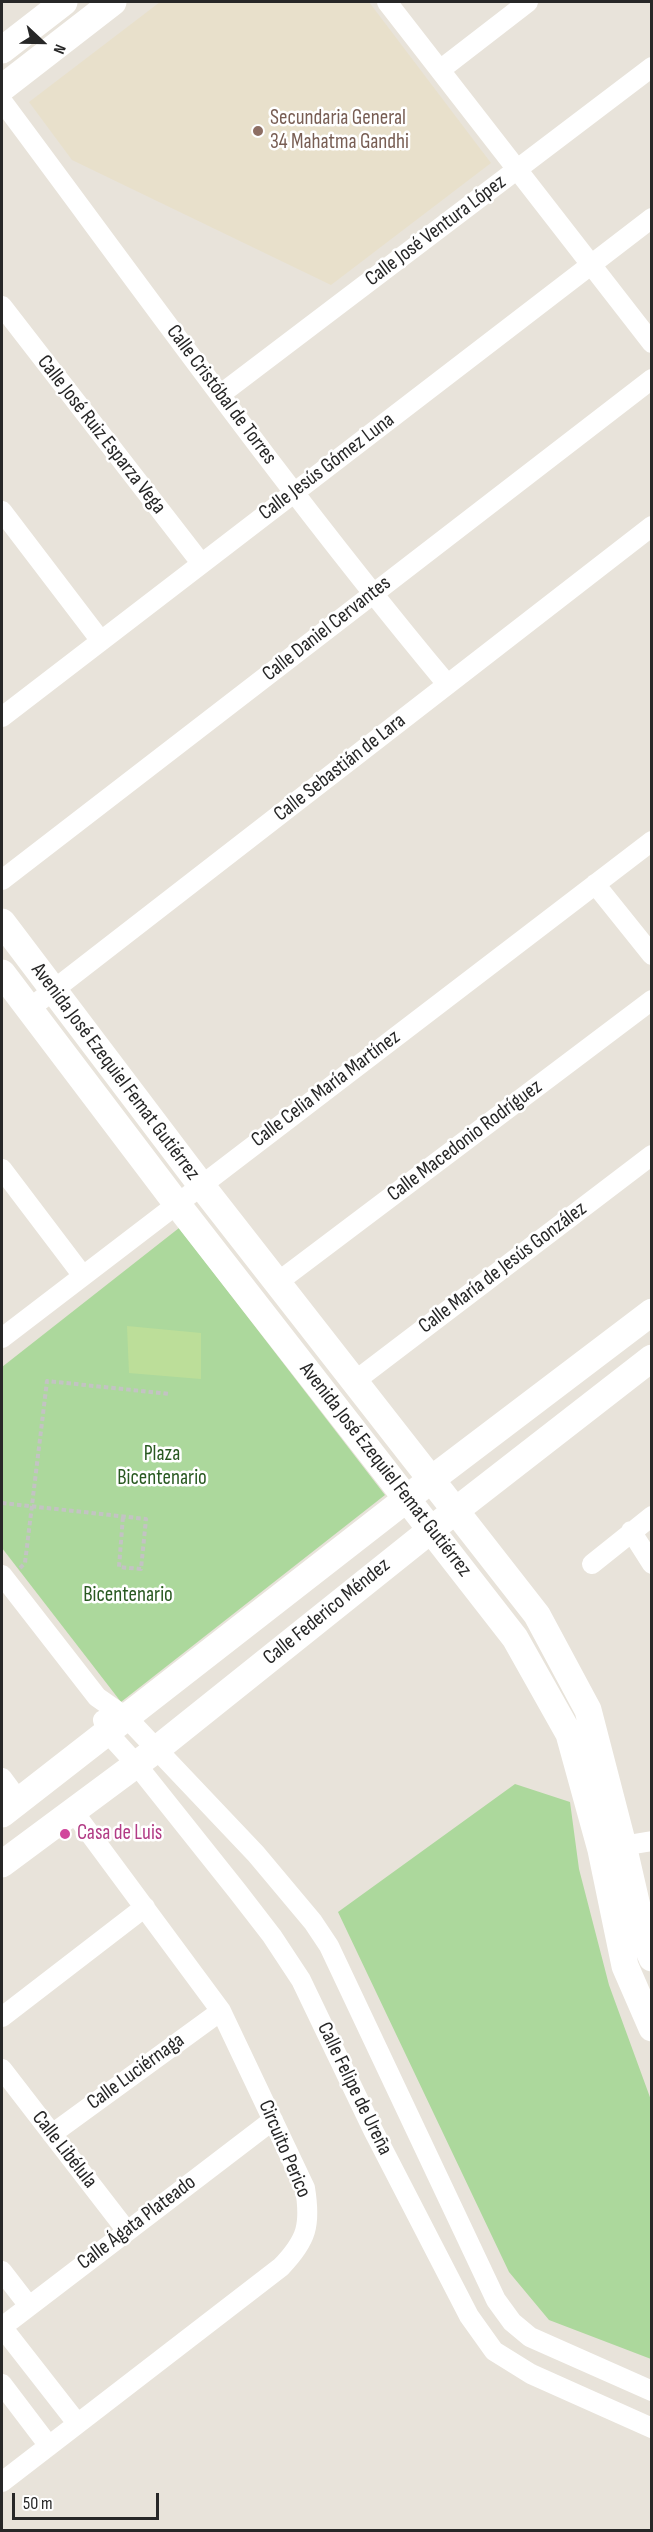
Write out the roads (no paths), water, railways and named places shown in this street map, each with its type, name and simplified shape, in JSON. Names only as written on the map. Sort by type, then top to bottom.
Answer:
[{"type":"street","points":[[2,50],[64,2]]},
{"type":"street","points":[[2,88],[113,2]]},
{"type":"street","points":[[387,2],[651,343]]},
{"type":"street","points":[[440,70],[528,2]]},
{"type":"street","name":"Calle José Ventura López","points":[[221,394],[651,67]]},
{"type":"street","name":"Calle Cristóbal de Torres","points":[[2,101],[294,492],[372,594],[447,684]]},
{"type":"street","name":"Calle Jesús Gómez Luna","points":[[2,717],[651,218]]},
{"type":"street","name":"Calle José Ruiz Esparza Vega","points":[[2,306],[201,563]]},
{"type":"street","name":"Calle Daniel Cervantes","points":[[2,880],[651,379]]},
{"type":"street","points":[[2,511],[101,640]]},
{"type":"street","name":"Calle Sebastián de Lara","points":[[29,1009],[651,526]]},
{"type":"street","name":"Calle Celia María Martínez","points":[[2,1338],[651,841]]},
{"type":"street","points":[[595,884],[651,955]]},
{"type":"street","name":"Avenida José Ezequiel Femat Gutiérrez","points":[[2,922],[201,1185],[537,1615],[588,1710],[612,1847],[626,1966],[651,2028]]},
{"type":"street","name":"Avenida José Ezequiel Femat Gutiérrez","points":[[2,973],[177,1204],[432,1529],[514,1638],[569,1734],[651,1958]]},
{"type":"street","name":"Calle Macedonio Rodríguez","points":[[278,1282],[651,1000]]},
{"type":"street","name":"Calle María de Jesús González","points":[[355,1381],[651,1155]]},
{"type":"street","points":[[2,1169],[83,1276]]},
{"type":"street","name":"Calle Federico Méndez","points":[[10,1808],[432,1479],[651,1312]]},
{"type":"street","name":"Calle Federico Méndez","points":[[2,1864],[146,1756],[651,1358]]},
{"type":"street","points":[[592,1564],[651,1516]]},
{"type":"street","points":[[631,1532],[651,1564]]},
{"type":"street","name":"Calle Felipe de Ureña","points":[[4,1578],[117,1725],[146,1756],[256,1854],[313,1922],[329,1946],[496,2300],[512,2322],[530,2337],[651,2391]]},
{"type":"street","name":"Calle Felipe de Ureña","points":[[146,1756],[301,1980],[373,2130],[469,2316],[494,2351],[531,2374],[651,2428]]},
{"type":"street","points":[[2,1778],[10,1808]]},
{"type":"street","name":"Circuito Perico","points":[[2,2482],[281,2267],[298,2249],[306,2229],[309,2209],[305,2188],[221,2011],[73,1811]]},
{"type":"street","points":[[612,1847],[651,1841]]},
{"type":"street","points":[[2,2017],[145,1907]]},
{"type":"street","name":"Calle Luciérnaga","points":[[52,2134],[221,2011]]},
{"type":"street","name":"Calle Libélula","points":[[2,2069],[127,2231]]},
{"type":"street","name":"Calle Ágata Plateado","points":[[2,2327],[273,2120]]},
{"type":"street","points":[[2,2271],[29,2306]]},
{"type":"street","points":[[2,2327],[77,2423]]},
{"type":"street","points":[[2,2384],[49,2446]]},
{"type":"place","name":"Secundaria General 34 Mahatma Gandhi","points":[[258,131]]},
{"type":"place","name":"Casa de Luis","points":[[65,1834]]},
{"type":"park label","name":"Plaza Bicentenario","points":[[162,1467]]},
{"type":"park label","name":"Bicentenario","points":[[128,1596]]}]
